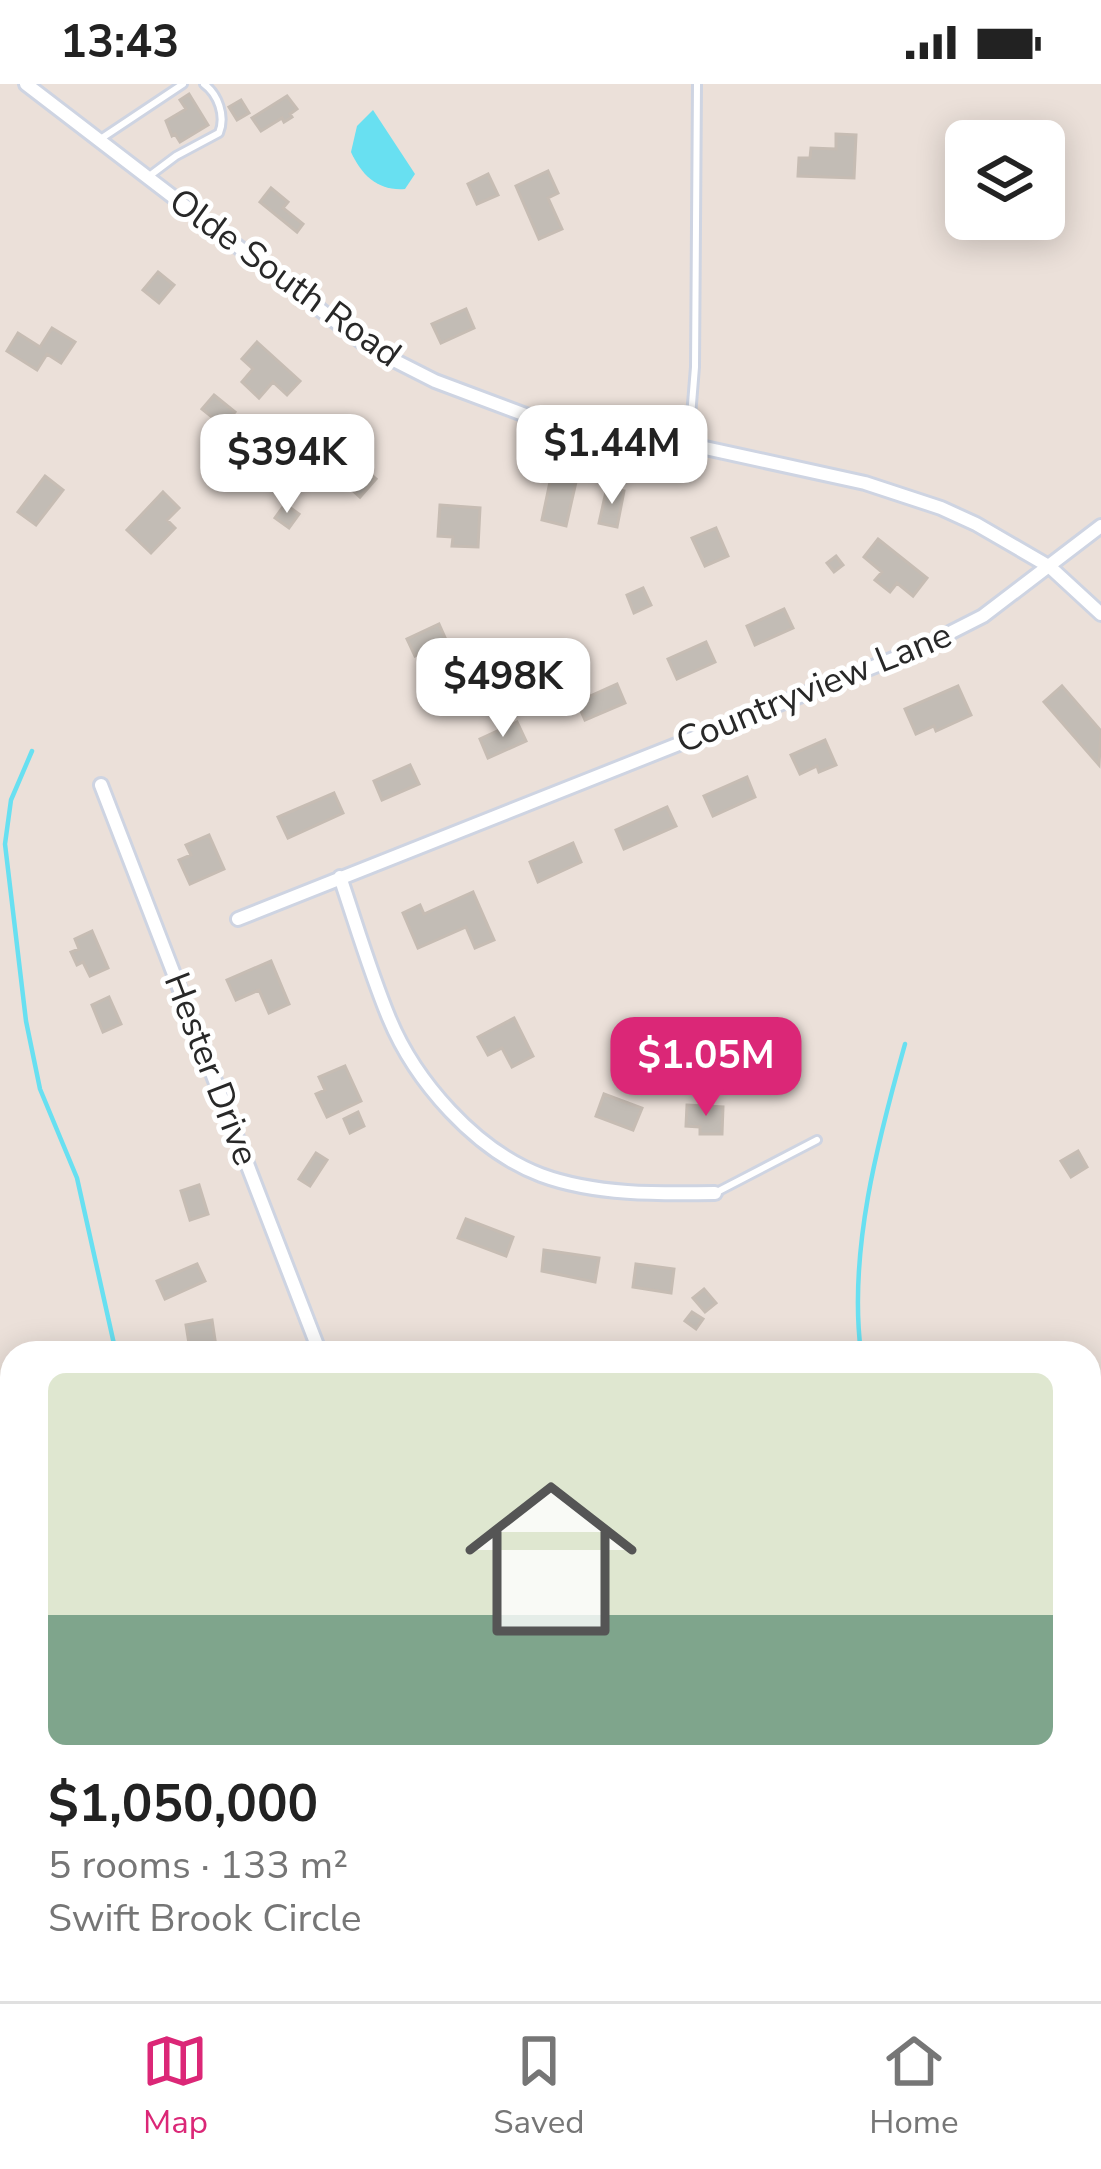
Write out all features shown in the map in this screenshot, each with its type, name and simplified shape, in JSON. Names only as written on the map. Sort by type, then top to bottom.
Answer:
[{"type":"street","name":"Olde South Road","points":[[31,85],[370,348],[435,381],[531,417],[689,445],[884,489],[976,524],[1049,567],[1101,614]]},
{"type":"street","name":"Countryview Lane","points":[[238,919],[918,649],[982,616],[1101,526]]},
{"type":"street","name":"Hester Drive","points":[[101,785],[315,1341]]},
{"type":"street","points":[[340,878],[389,1019],[413,1065],[492,1148],[541,1174],[609,1190],[716,1193]]},
{"type":"lane","points":[[99,140],[183,84]]},
{"type":"lane","points":[[148,177],[220,133],[223,125],[217,99],[204,84]]},
{"type":"lane","points":[[689,445],[695,367],[697,84]]},
{"type":"lane","points":[[716,1193],[818,1140]]},
{"type":"water","points":[[373,110],[415,174],[405,189],[372,180],[351,152],[357,126]]},
{"type":"building","points":[[189,94],[208,125],[180,142],[166,121],[186,109],[180,100]]},
{"type":"building","points":[[287,96],[297,109],[292,117],[261,131],[252,118]]},
{"type":"building","points":[[241,100],[249,113],[237,120],[229,107]]},
{"type":"building","points":[[836,134],[856,135],[854,178],[798,176],[799,158],[810,158],[811,148],[836,149]]},
{"type":"building","points":[[548,171],[558,193],[548,198],[562,229],[539,239],[516,186]]},
{"type":"building","points":[[488,174],[498,195],[477,204],[468,184]]},
{"type":"building","points":[[271,188],[288,202],[283,208],[303,224],[297,232],[260,202]]},
{"type":"building","points":[[158,272],[174,285],[159,303],[143,290]]},
{"type":"building","points":[[466,309],[474,328],[441,343],[432,324]]},
{"type":"building","points":[[52,328],[75,342],[61,363],[47,354],[37,370],[7,351],[18,333],[40,347]]},
{"type":"building","points":[[257,342],[300,381],[287,395],[273,382],[259,398],[242,382],[253,369],[242,359]]},
{"type":"building","points":[[214,395],[235,412],[223,426],[202,409]]},
{"type":"building","points":[[333,441],[376,479],[360,497],[317,458]]},
{"type":"building","points":[[45,476],[63,490],[36,525],[18,512]]},
{"type":"building","points":[[551,477],[576,482],[566,526],[542,520]]},
{"type":"building","points":[[607,487],[624,491],[617,527],[599,523]]},
{"type":"building","points":[[163,492],[179,508],[167,520],[175,528],[151,553],[127,530]]},
{"type":"building","points":[[285,504],[299,514],[289,528],[275,518]]},
{"type":"building","points":[[440,505],[480,508],[478,547],[452,546],[453,537],[438,536]]},
{"type":"building","points":[[716,528],[728,556],[705,566],[692,538]]},
{"type":"building","points":[[878,539],[927,578],[913,596],[897,583],[890,592],[875,580],[882,572],[864,557]]},
{"type":"building","points":[[836,556],[843,565],[834,572],[827,563]]},
{"type":"building","points":[[643,588],[651,605],[634,613],[627,595]]},
{"type":"building","points":[[784,609],[793,628],[755,645],[747,626]]},
{"type":"building","points":[[439,624],[447,642],[415,656],[407,639]]},
{"type":"building","points":[[706,642],[715,662],[677,679],[668,659]]},
{"type":"building","points":[[617,684],[625,703],[585,720],[577,702]]},
{"type":"building","points":[[958,686],[971,715],[936,731],[934,726],[916,734],[905,709]]},
{"type":"building","points":[[1062,686],[1101,731],[1099,765],[1044,702]]},
{"type":"building","points":[[517,722],[526,741],[488,758],[480,739]]},
{"type":"building","points":[[825,740],[836,765],[819,772],[817,766],[800,774],[791,755]]},
{"type":"building","points":[[410,765],[419,784],[382,800],[374,781]]},
{"type":"building","points":[[747,777],[755,797],[713,816],[704,796]]},
{"type":"building","points":[[334,793],[343,813],[288,838],[278,817]]},
{"type":"building","points":[[667,807],[676,826],[624,849],[616,830]]},
{"type":"building","points":[[209,835],[224,869],[190,884],[179,860],[191,855],[186,845]]},
{"type":"building","points":[[573,843],[581,862],[538,882],[530,862]]},
{"type":"building","points":[[473,892],[494,940],[475,948],[466,927],[418,948],[403,913],[420,905],[424,914]]},
{"type":"building","points":[[92,931],[108,968],[90,976],[71,952],[79,949],[75,939]]},
{"type":"building","points":[[271,961],[289,1004],[269,1013],[259,990],[236,1000],[227,980]]},
{"type":"building","points":[[109,997],[121,1024],[103,1032],[92,1005]]},
{"type":"building","points":[[514,1018],[533,1056],[512,1067],[502,1048],[488,1055],[478,1037]]},
{"type":"building","points":[[652,1026],[671,1030],[666,1057],[647,1053]]},
{"type":"building","points":[[345,1066],[361,1101],[327,1117],[316,1094],[325,1090],[319,1077]]},
{"type":"building","points":[[604,1094],[642,1108],[633,1130],[596,1116]]},
{"type":"building","points":[[687,1105],[723,1107],[722,1134],[700,1134],[700,1127],[686,1126]]},
{"type":"building","points":[[358,1112],[364,1126],[350,1133],[344,1119]]},
{"type":"building","points":[[1078,1151],[1087,1167],[1071,1177],[1061,1161]]},
{"type":"building","points":[[316,1153],[327,1160],[310,1186],[299,1179]]},
{"type":"building","points":[[199,1185],[208,1214],[190,1220],[181,1191]]},
{"type":"building","points":[[466,1219],[513,1237],[506,1256],[458,1238]]},
{"type":"building","points":[[544,1250],[599,1258],[595,1282],[542,1271]]},
{"type":"building","points":[[197,1264],[205,1281],[165,1299],[157,1281]]},
{"type":"building","points":[[636,1264],[674,1269],[671,1293],[633,1287]]},
{"type":"building","points":[[704,1289],[716,1303],[705,1312],[693,1298]]},
{"type":"building","points":[[692,1312],[703,1319],[696,1329],[685,1321]]},
{"type":"building","points":[[212,1320],[215,1341],[189,1341],[186,1325]]},
{"type":"waterway","points":[[32,751],[11,800],[5,844],[26,1021],[40,1089],[77,1178],[113,1341]]},
{"type":"waterway","points":[[860,1341],[862,1236],[876,1157],[905,1044]]}]
